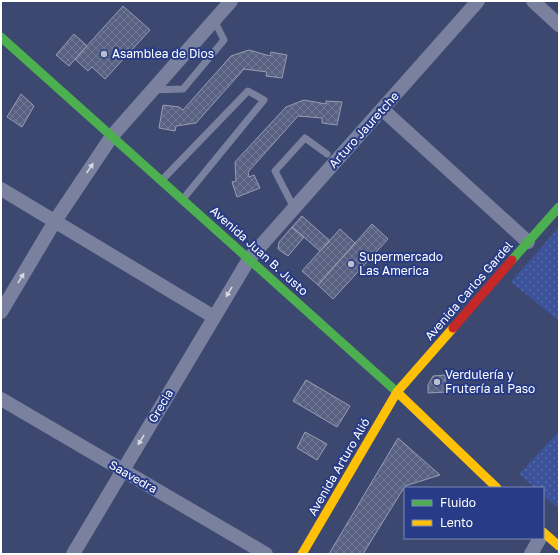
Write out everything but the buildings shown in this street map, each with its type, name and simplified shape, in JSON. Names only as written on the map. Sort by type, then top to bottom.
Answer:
[{"type":"main road","name":"Avenida Juan B. Justo","points":[[1,37],[397,392],[496,487]]},
{"type":"main road","name":"Avenida Carlos Gardel","points":[[397,392],[559,207]]},
{"type":"main road","name":"Avenida Arturo Alió","points":[[302,554],[397,392]]},
{"type":"main road","points":[[544,535],[559,546]]},
{"type":"street","points":[[1,312],[55,221],[112,136],[231,1]]},
{"type":"street","name":"Arturo Jauretche","points":[[249,259],[478,1]]},
{"type":"street","points":[[533,1],[559,25]]},
{"type":"street","points":[[382,109],[528,242]]},
{"type":"street","points":[[1,189],[214,317]]},
{"type":"street","name":"Grecia","points":[[73,554],[249,259]]},
{"type":"street","name":"Saavedra","points":[[1,399],[266,554]]},
{"type":"street","points":[[531,554],[539,539]]},
{"type":"lane","points":[[152,90],[183,89],[224,40],[214,20]]},
{"type":"lane","points":[[162,180],[248,92],[264,100],[182,199]]},
{"type":"lane","points":[[294,208],[275,172],[305,138],[327,154]]},
{"type":"shaded area","points":[[559,227],[559,321],[511,282]]},
{"type":"shaded area","points":[[559,431],[559,509],[544,496],[544,487],[534,487],[519,474]]},
{"type":"traffic: fast","points":[[1,37],[397,392]]},
{"type":"traffic: fast","points":[[512,260],[559,207]]},
{"type":"traffic: slow","points":[[302,554],[397,392],[453,328]]},
{"type":"traffic: slow","points":[[397,392],[496,487]]},
{"type":"traffic: slow","points":[[544,533],[559,546]]},
{"type":"traffic: jam","points":[[453,328],[512,260]]},
{"type":"place","name":"Asamblea de Dios","points":[[104,54]]},
{"type":"place","name":"Supermercado Las America","points":[[351,264]]},
{"type":"place","name":"Verdulería y Frutería al Paso","points":[[437,382]]}]
